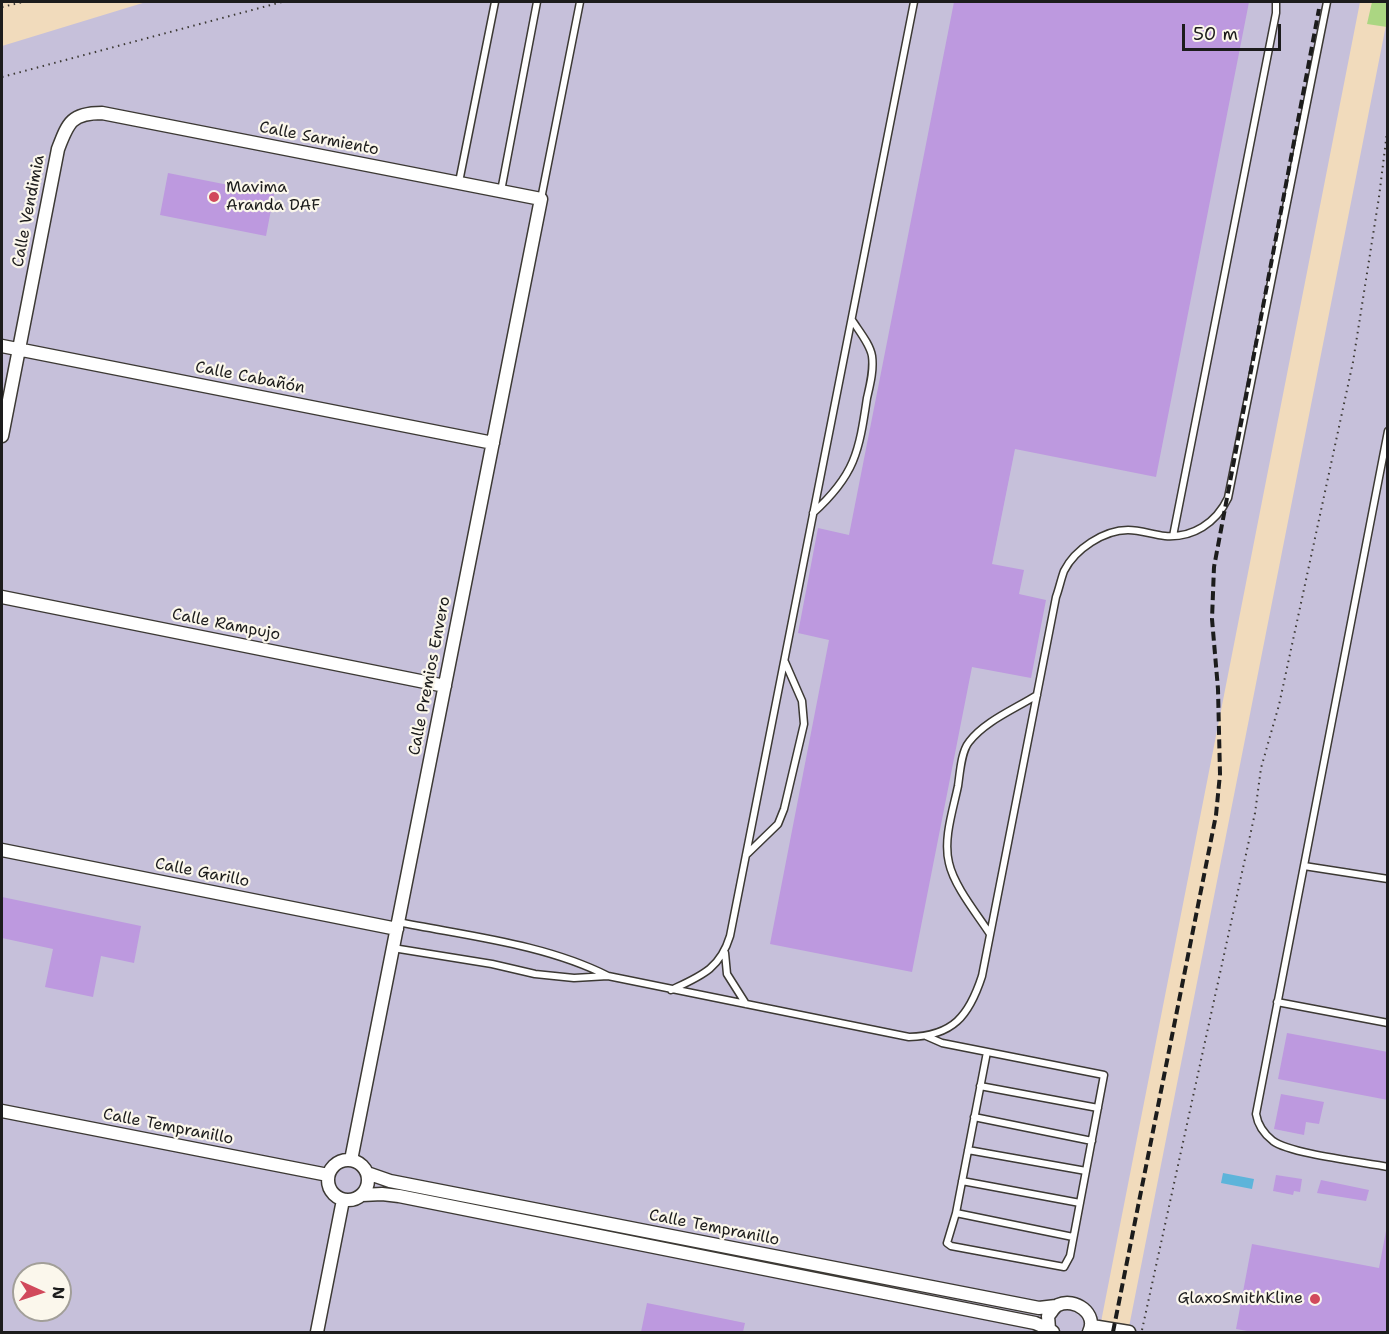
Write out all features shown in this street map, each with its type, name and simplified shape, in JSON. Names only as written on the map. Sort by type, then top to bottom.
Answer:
[{"type":"street","name":"Calle Sarmiento","points":[[90,113],[102,113],[541,199]]},
{"type":"street","name":"Calle Vendimia","points":[[2,436],[58,149],[67,126],[77,117],[90,113]]},
{"type":"street","name":"Calle Premios Envero","points":[[351,1160],[541,199]]},
{"type":"street","name":"Calle Cabañón","points":[[2,346],[493,443]]},
{"type":"street","name":"Calle Rampujo","points":[[2,597],[445,686]]},
{"type":"street","name":"Calle Garillo","points":[[2,850],[397,926]]},
{"type":"street","name":"Calle Tempranillo","points":[[2,1111],[328,1175]]},
{"type":"street","points":[[342,1159],[358,1161],[367,1173],[368,1181],[362,1195],[356,1199],[343,1200],[332,1194],[328,1186],[328,1175],[334,1164],[342,1159]]},
{"type":"street","name":"Calle Tempranillo","points":[[367,1173],[390,1181],[1039,1308],[1068,1303],[1078,1305],[1089,1314],[1091,1329]]},
{"type":"street","name":"Calle Tempranillo","points":[[362,1195],[382,1194],[411,1199],[1023,1320],[1051,1331]]},
{"type":"street","points":[[317,1332],[343,1200]]},
{"type":"street","points":[[1051,1331],[1048,1316],[1056,1306]]},
{"type":"street","points":[[1091,1329],[1129,1332]]},
{"type":"lane","points":[[459,183],[495,2]]},
{"type":"lane","points":[[501,191],[537,2]]},
{"type":"lane","points":[[541,199],[580,2]]},
{"type":"lane","points":[[671,990],[707,972],[720,961],[730,936],[914,2]]},
{"type":"lane","points":[[1173,536],[1276,13],[1276,2]]},
{"type":"lane","points":[[397,926],[537,950],[581,962],[608,976],[909,1037],[926,1036],[955,1024],[966,1013],[978,987],[1056,597],[1065,570],[1075,555],[1086,546],[1113,532],[1128,530],[1173,536],[1192,534],[1221,512],[1228,498],[1326,3]]},
{"type":"lane","points":[[813,513],[832,495],[847,476],[854,461],[862,429],[873,365],[872,354],[852,320]]},
{"type":"lane","points":[[1388,431],[1256,1114],[1258,1124],[1274,1142],[1290,1149],[1388,1167]]},
{"type":"lane","points":[[746,855],[778,824],[784,809],[804,724],[802,700],[784,661]]},
{"type":"lane","points":[[990,934],[955,878],[949,863],[949,830],[962,763],[968,743],[981,730],[1037,695]]},
{"type":"lane","points":[[1304,866],[1388,879]]},
{"type":"lane","points":[[393,948],[492,964],[535,974],[574,978],[608,976]]},
{"type":"lane","points":[[725,952],[727,974],[746,1004]]},
{"type":"lane","points":[[1277,1002],[1388,1023]]},
{"type":"lane","points":[[926,1036],[942,1043],[1104,1075],[1070,1256],[1064,1267],[951,1246],[947,1242],[956,1213],[987,1052]]},
{"type":"lane","points":[[980,1086],[1098,1108]]},
{"type":"lane","points":[[974,1117],[1092,1141]]},
{"type":"lane","points":[[968,1150],[1086,1172]]},
{"type":"lane","points":[[962,1181],[1080,1203]]},
{"type":"lane","points":[[956,1213],[1073,1236]]},
{"type":"path","points":[[2,7],[23,2]]},
{"type":"path","points":[[2,77],[282,2]]},
{"type":"path","points":[[1141,1332],[1255,813],[1262,768],[1279,705],[1353,362],[1388,124]]},
{"type":"shaded area","points":[[146,2],[1360,2],[1099,1332],[2,1332],[2,46]]},
{"type":"shaded area","points":[[1387,20],[1387,1332],[1128,1332]]},
{"type":"green space","points":[[1372,2],[1387,2],[1387,27],[1367,24]]},
{"type":"water","points":[[1223,1173],[1254,1179],[1252,1189],[1221,1183]]},
{"type":"building","points":[[954,2],[1249,2],[1156,477],[1015,449],[992,564],[1024,570],[1019,594],[1046,600],[1031,678],[972,667],[912,972],[770,944],[829,640],[798,633],[818,528],[849,535]]},
{"type":"building","points":[[168,173],[274,194],[266,236],[160,215]]},
{"type":"building","points":[[2,897],[141,926],[134,963],[101,956],[93,997],[45,987],[53,949],[2,938]]},
{"type":"building","points":[[1287,1033],[1388,1052],[1388,1100],[1278,1079]]},
{"type":"building","points":[[1281,1094],[1324,1102],[1319,1124],[1306,1122],[1304,1135],[1274,1129]]},
{"type":"building","points":[[1276,1175],[1302,1179],[1300,1192],[1294,1191],[1293,1195],[1273,1191]]},
{"type":"building","points":[[1321,1180],[1369,1190],[1366,1201],[1317,1193]]},
{"type":"building","name":"GlaxoSmithKline","points":[[1386,1231],[1388,1332],[1253,1332],[1236,1329],[1252,1244],[1379,1268]]},
{"type":"building","points":[[647,1303],[745,1323],[743,1332],[641,1332]]},
{"type":"railway","points":[[1113,1332],[1216,815],[1220,774],[1218,689],[1212,619],[1214,567],[1319,9]]},
{"type":"place","name":"Mavima Aranda DAF","points":[[214,197]]},
{"type":"place","name":"GlaxoSmithKline","points":[[1315,1299]]}]
